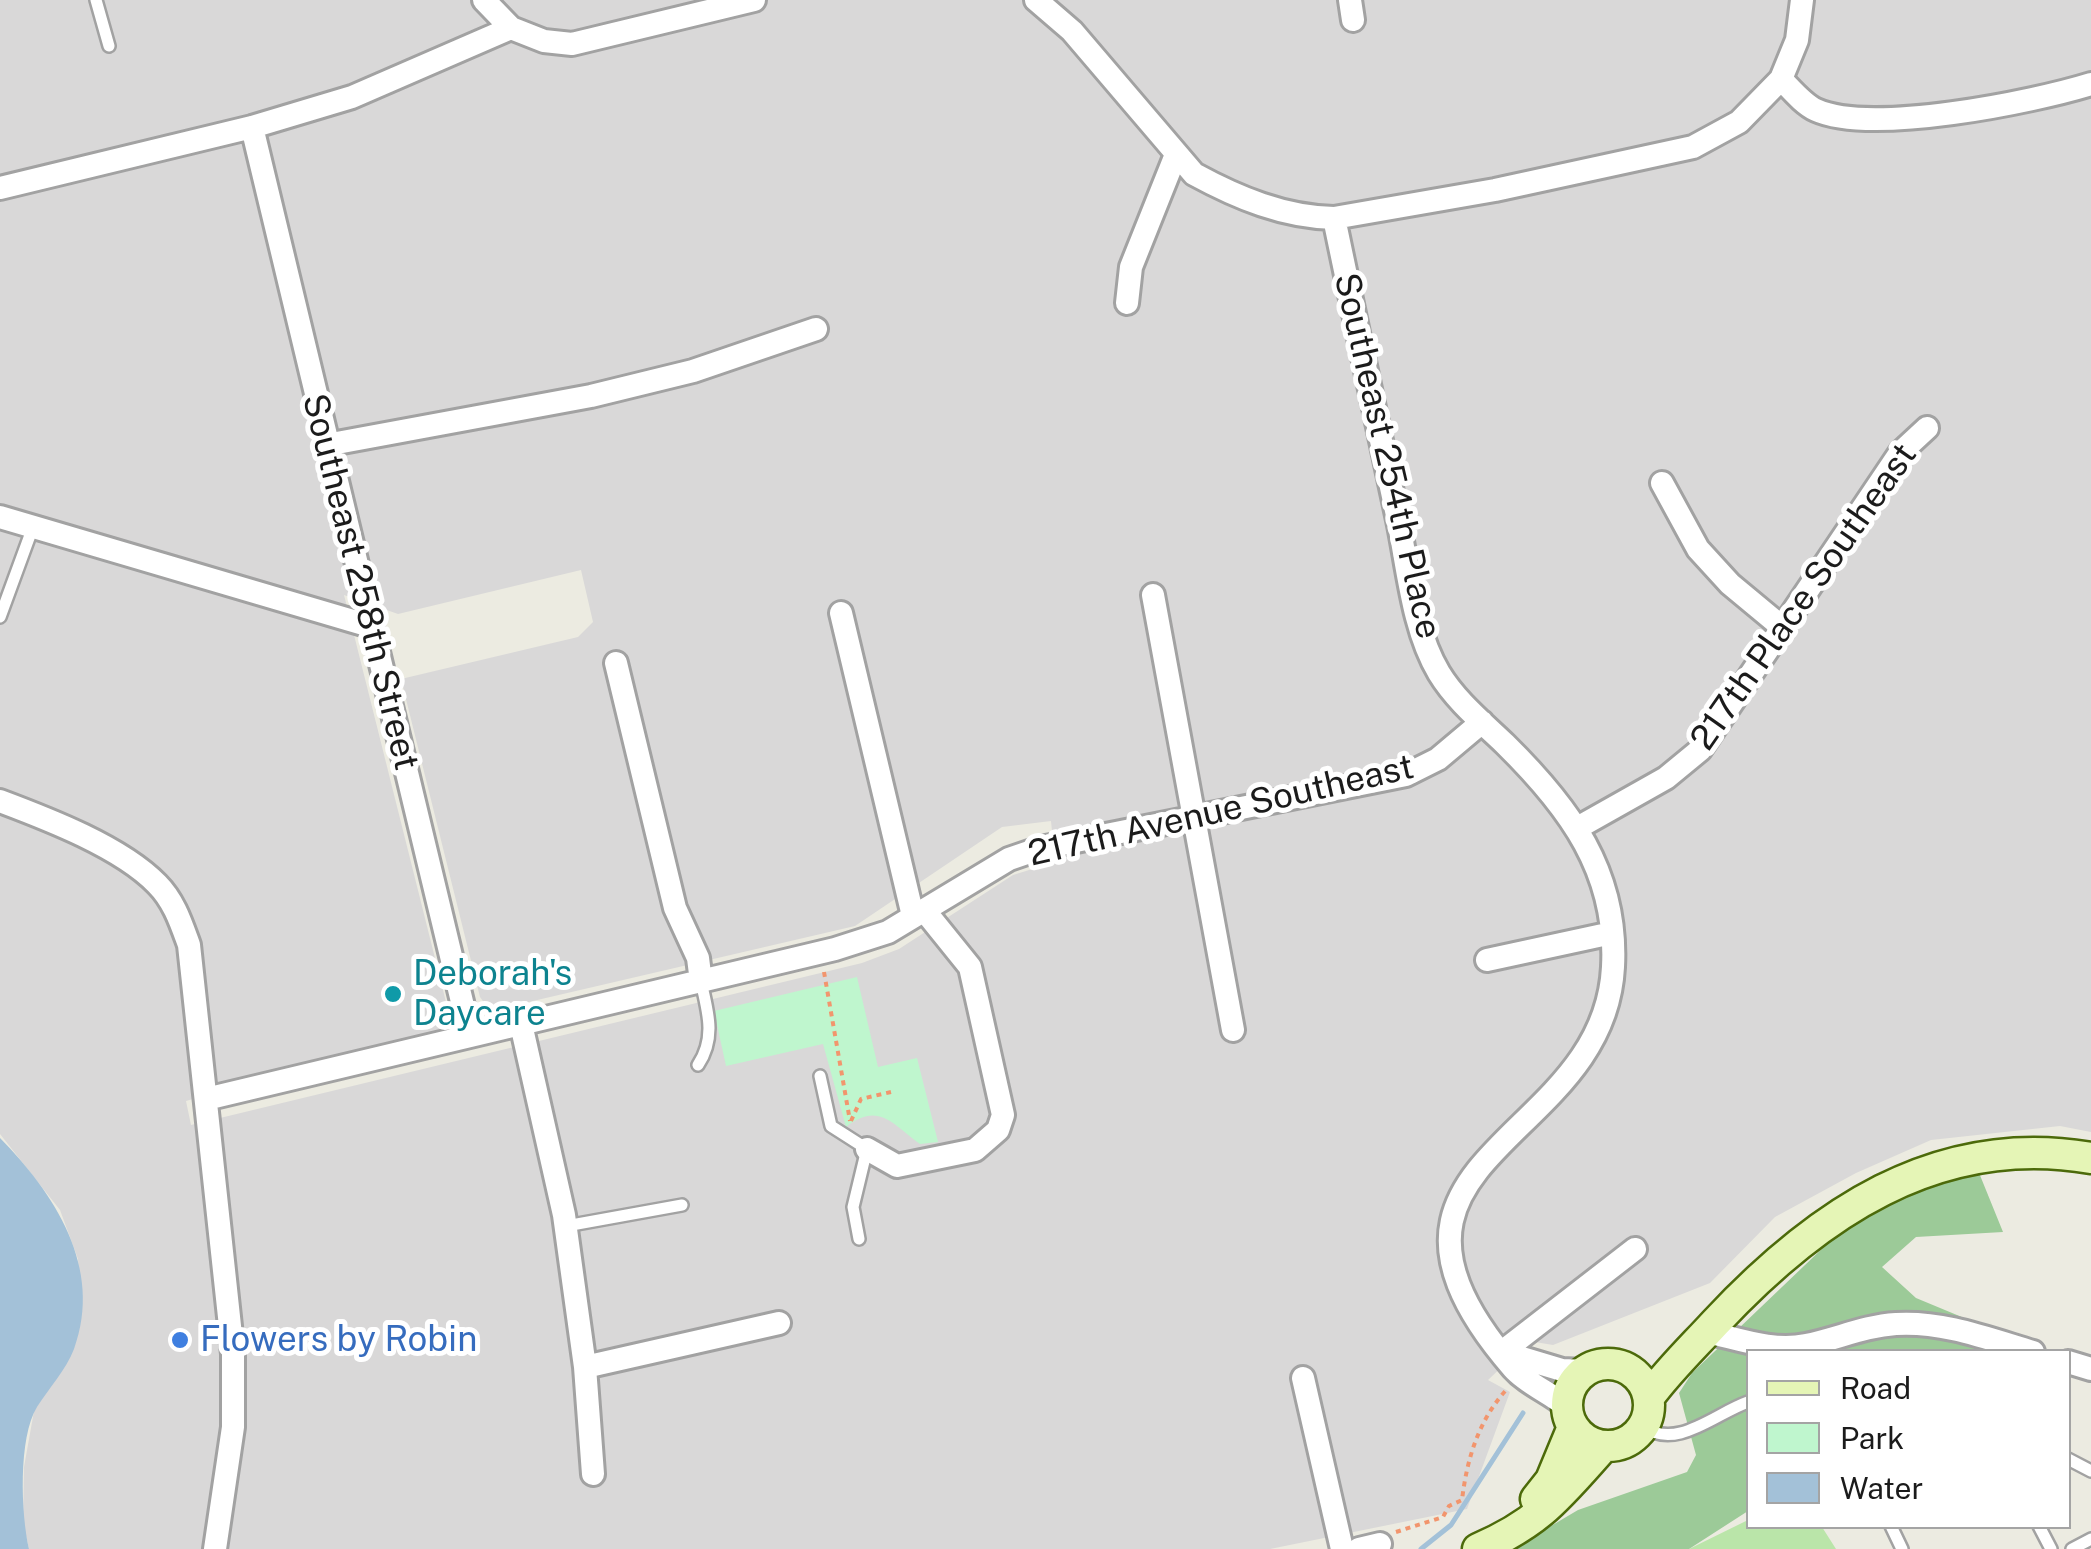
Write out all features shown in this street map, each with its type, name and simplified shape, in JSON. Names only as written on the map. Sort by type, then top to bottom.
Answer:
[{"type":"street","points":[[484,0],[511,28],[544,42],[572,44],[754,0]]},
{"type":"street","points":[[1036,0],[1072,31],[1194,174],[1279,210],[1334,218],[1495,190],[1693,147],[1739,122],[1781,79],[1796,40],[1802,0]]},
{"type":"street","points":[[0,188],[252,128],[388,85],[511,28]]},
{"type":"street","points":[[1781,79],[1813,109],[1842,117],[1884,118],[2052,96],[2091,84]]},
{"type":"street","name":"Southeast 258th Street","points":[[252,128],[470,1036]]},
{"type":"street","points":[[1127,302],[1131,267],[1176,157]]},
{"type":"street","name":"Southeast 254th Place","points":[[1334,218],[1422,628],[1436,668],[1454,696],[1559,798],[1599,873],[1612,933],[1613,968],[1594,1042],[1564,1082],[1488,1153],[1456,1204],[1450,1226],[1454,1275],[1462,1294],[1515,1371],[1538,1385],[1570,1417]]},
{"type":"street","points":[[326,446],[591,396],[693,371],[816,329]]},
{"type":"street","name":"217th Place Southeast","points":[[1578,828],[1666,778],[1700,750],[1900,452],[1927,428]]},
{"type":"street","points":[[1662,483],[1698,549],[1730,584],[1783,628]]},
{"type":"street","points":[[0,518],[370,626]]},
{"type":"street","points":[[1153,595],[1234,1030]]},
{"type":"street","points":[[841,613],[918,913],[962,955],[974,981],[1003,1102],[998,1130],[975,1150],[897,1166],[867,1149]]},
{"type":"street","points":[[616,663],[675,908],[698,958],[701,982]]},
{"type":"street","name":"217th Avenue Southeast","points":[[206,1099],[820,953],[888,932],[1009,860],[1041,848],[1406,775],[1438,759],[1482,722]]},
{"type":"street","points":[[0,800],[71,831],[137,867],[169,899],[189,945],[234,1386],[229,1461],[215,1549]]},
{"type":"street","points":[[1487,960],[1612,933]]},
{"type":"street","points":[[521,1024],[566,1226],[585,1368],[593,1474]]},
{"type":"street","points":[[1570,1417],[1592,1443],[1604,1446],[1626,1442],[1701,1337],[1790,1249],[1883,1188],[1933,1169],[2002,1155],[2091,1158]]},
{"type":"street","points":[[1502,1352],[1635,1249]]},
{"type":"street","points":[[585,1368],[779,1323]]},
{"type":"street","points":[[1502,1352],[1562,1370],[1586,1370],[1609,1364],[1631,1371],[1701,1337],[1774,1348],[1805,1346],[1864,1328],[1899,1324],[1945,1327],[2022,1349]]},
{"type":"street","points":[[1477,1549],[1530,1508],[1551,1480],[1570,1417],[1574,1384],[1586,1370]]},
{"type":"street","points":[[1631,1371],[1646,1412]]},
{"type":"street","points":[[1304,1378],[1342,1549]]},
{"type":"street","points":[[1477,1549],[1526,1535],[1604,1446]]},
{"type":"lane","points":[[96,0],[109,46]]},
{"type":"lane","points":[[0,617],[33,527]]},
{"type":"lane","points":[[698,1065],[707,1051],[710,1024],[701,982]]},
{"type":"lane","points":[[820,1076],[831,1126],[867,1149],[853,1207],[859,1239]]},
{"type":"lane","points":[[566,1226],[682,1205]]},
{"type":"lane","points":[[1646,1412],[1656,1436],[1673,1436],[1746,1403]]},
{"type":"lane","points":[[2072,1549],[2091,1540]]},
{"type":"path","points":[[820,953],[850,1122],[867,1149]]},
{"type":"path","points":[[850,1122],[860,1099],[891,1092]]},
{"type":"path","points":[[1370,1546],[1403,1528],[1442,1517],[1449,1506],[1462,1500],[1465,1470],[1484,1416],[1507,1388],[1528,1400],[1538,1385]]},
{"type":"shaded area","points":[[0,0],[2091,0],[2091,1132],[2060,1126],[1931,1140],[1856,1173],[1775,1217],[1710,1283],[1553,1345],[1529,1341],[1488,1380],[1510,1392],[1467,1509],[1270,1549],[29,1549],[23,1522],[24,1467],[34,1411],[74,1347],[80,1303],[78,1259],[60,1210],[0,1134]],"holes":[[[581,570],[593,622],[578,637],[401,679],[480,997],[490,1011],[855,926],[1002,827],[1051,821],[1055,862],[1013,875],[899,949],[862,963],[191,1125],[186,1101],[452,1026],[344,595],[398,614]]]},
{"type":"green space","points":[[857,977],[878,1067],[917,1058],[938,1142],[920,1144],[877,1116],[858,1119],[846,1127],[823,1044],[726,1066],[714,1011]]},
{"type":"green space","points":[[1973,1158],[2003,1232],[1916,1237],[1882,1267],[1916,1298],[2034,1349],[1746,1349],[1746,1512],[1689,1549],[1512,1549],[1578,1510],[1687,1472],[1696,1455],[1679,1393],[1692,1373],[1850,1222]]},
{"type":"green space","points":[[1746,1521],[1746,1529],[1823,1529],[1836,1549],[1689,1549]]},
{"type":"water","points":[[0,1138],[55,1208],[78,1261],[83,1290],[82,1319],[74,1349],[37,1407],[27,1437],[23,1497],[29,1549],[0,1549]]},
{"type":"waterway","points":[[1421,1549],[1451,1525],[1523,1413]]},
{"type":"place","name":"Deborah's Daycare","points":[[393,994]]},
{"type":"place","name":"Flowers by Robin","points":[[180,1340]]}]
